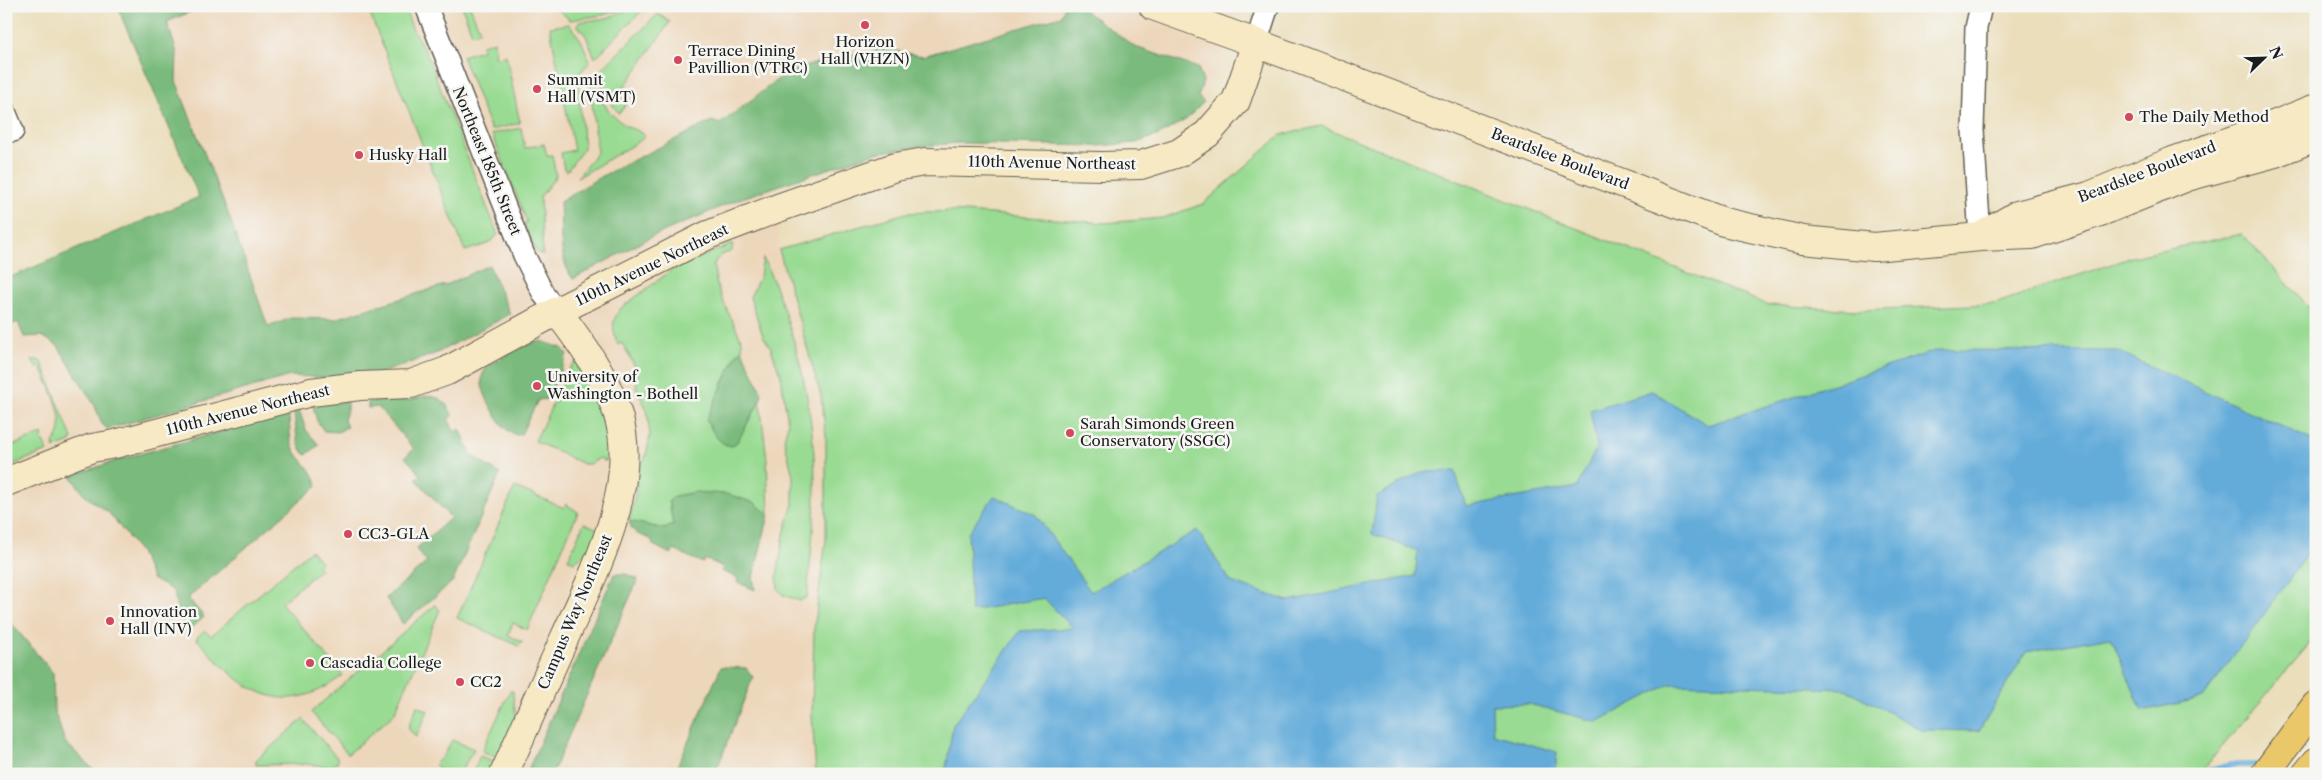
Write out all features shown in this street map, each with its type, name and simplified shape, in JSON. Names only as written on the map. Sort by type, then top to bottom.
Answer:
[{"type":"highway","points":[[2265,774],[2309,714]]},
{"type":"highway","points":[[2306,774],[2316,762]]},
{"type":"street","name":"Northeast 185th Street","points":[[426,6],[524,255],[544,295],[558,311]]},
{"type":"street","name":"Beardslee Boulevard","points":[[1153,6],[1256,43],[1724,222],[1795,239],[1874,247],[1980,237],[2032,235],[2103,211],[2187,177],[2275,153],[2316,138]]},
{"type":"street","points":[[1256,43],[1268,6]]},
{"type":"street","points":[[1980,237],[1973,130],[1976,28],[1982,6]]},
{"type":"street","name":"110th Avenue Northeast","points":[[6,482],[92,448],[115,444],[312,392],[360,386],[411,384],[447,371],[558,311],[708,235],[895,167],[925,162],[1101,166],[1141,165],[1179,152],[1207,134],[1236,101],[1256,43]]},
{"type":"street","name":"Beardslee Boulevard","points":[[1980,237],[2017,215],[2089,196],[2173,161],[2256,132],[2316,108]]},
{"type":"street","name":"Campus Way Northeast","points":[[504,774],[606,545],[618,499],[622,469],[624,448],[622,432],[613,403],[586,350],[558,311]]},
{"type":"shaded area","name":"University of Washington - Bothell","points":[[178,6],[1243,6],[1204,102],[1187,119],[1159,135],[1136,143],[1097,146],[957,143],[913,147],[875,153],[771,189],[778,208],[779,250],[821,396],[826,435],[826,540],[814,629],[812,715],[816,774],[6,774],[6,327],[18,322],[24,337],[42,336],[58,346],[95,406],[102,424],[268,327],[229,216],[176,81],[177,53],[167,21]]},
{"type":"green space","points":[[117,6],[204,6],[167,22],[177,53],[176,81],[229,216],[268,327],[291,318],[335,319],[448,284],[489,265],[510,314],[437,353],[364,379],[290,376],[107,429],[102,424],[95,406],[58,346],[42,336],[24,337],[18,322],[6,327],[6,279],[199,197]]},
{"type":"green space","points":[[374,6],[404,6],[413,30],[426,52],[498,235],[487,244],[465,251],[368,9]]},
{"type":"green space","points":[[462,6],[470,6],[480,31],[472,34]]},
{"type":"green space","points":[[554,6],[631,6],[603,15],[570,20]]},
{"type":"green space","points":[[637,6],[647,6],[595,58],[586,36],[578,26],[579,22],[607,18]]},
{"type":"green space","points":[[1065,6],[1078,6],[1135,47],[1198,68],[1203,81],[1198,97],[1204,102],[1187,119],[1159,135],[1136,143],[1097,146],[957,143],[875,153],[739,199],[651,237],[573,279],[568,271],[562,252],[560,202],[600,177],[712,121],[720,124],[786,73],[829,59],[884,49],[923,56],[1061,16]]},
{"type":"green space","points":[[658,14],[670,22],[618,96],[627,103],[619,114],[604,92],[599,72]]},
{"type":"green space","points":[[569,24],[581,40],[590,62],[577,76],[584,148],[567,171],[564,169],[561,153],[574,150],[550,27]]},
{"type":"green space","points":[[494,41],[496,58],[506,55],[520,123],[491,130],[462,56],[482,50],[482,45]]},
{"type":"green space","points":[[594,77],[605,106],[610,112],[628,127],[645,136],[577,178],[597,152],[590,81]]},
{"type":"green space","points":[[1321,126],[1768,305],[1858,310],[1994,304],[2132,257],[2242,234],[2316,315],[2316,636],[2199,774],[816,774],[812,715],[814,629],[826,540],[826,435],[821,396],[779,250],[906,213],[953,211],[1105,223],[1163,218],[1203,204],[1281,135]]},
{"type":"green space","points":[[521,128],[525,148],[544,144],[547,156],[552,155],[556,176],[540,197],[543,255],[537,253],[524,224],[527,222],[492,134]]},
{"type":"green space","points":[[733,244],[732,251],[721,255],[714,263],[720,294],[742,341],[742,350],[737,354],[722,385],[737,442],[760,401],[767,460],[769,515],[762,510],[669,501],[673,525],[664,529],[629,521],[635,497],[637,471],[646,456],[650,435],[647,410],[636,387],[638,372],[622,343],[618,345],[614,330],[615,317],[621,308],[673,269]]},
{"type":"green space","points":[[763,258],[775,285],[794,341],[812,428],[815,487],[813,529],[807,597],[800,601],[783,595],[778,589],[777,576],[784,534],[793,504],[793,476],[784,439],[788,424],[781,376],[770,346],[763,336],[750,297],[760,276]]},
{"type":"green space","points":[[541,341],[562,348],[567,354],[558,378],[547,399],[538,400],[521,434],[516,435],[504,427],[491,407],[483,387],[483,374],[486,369],[499,359],[525,346]]},
{"type":"green space","points":[[742,350],[762,393],[760,401],[737,442],[732,446],[719,440],[706,420],[737,354]]},
{"type":"green space","points":[[32,360],[39,360],[43,365],[72,438],[71,442],[54,448],[53,443],[58,435],[60,416],[41,367],[36,368]]},
{"type":"green space","points":[[576,362],[595,397],[606,426],[609,452],[605,462],[600,458],[590,464],[583,464],[535,441],[571,366]]},
{"type":"green space","points":[[425,396],[436,397],[446,404],[453,416],[448,419],[455,432],[460,429],[472,456],[500,474],[453,581],[403,624],[386,598],[427,562],[416,549],[451,518],[416,479],[421,475],[405,457],[414,449],[378,407],[368,408],[368,402],[410,400]]},
{"type":"green space","points":[[347,401],[344,420],[347,427],[338,432],[324,431],[317,421],[313,406]]},
{"type":"green space","points":[[299,410],[306,430],[319,445],[306,455],[299,445],[296,434],[293,411]]},
{"type":"green space","points":[[288,413],[292,445],[311,471],[317,486],[188,598],[204,617],[188,630],[177,609],[174,591],[152,579],[140,552],[109,513],[85,496],[71,476],[118,460]]},
{"type":"green space","points":[[42,434],[43,437],[41,438],[48,451],[6,467],[6,448]]},
{"type":"green space","points":[[515,487],[564,508],[566,504],[578,512],[527,630],[513,623],[508,635],[522,642],[519,646],[457,618]]},
{"type":"green space","points":[[696,492],[727,494],[755,503],[769,515],[753,577],[755,590],[737,582],[738,578],[721,571],[723,567],[705,559],[703,563],[674,550],[671,554],[653,545],[651,539],[632,529],[629,521],[664,529],[673,525],[669,501],[674,496]]},
{"type":"green space","points":[[584,523],[598,529],[591,549],[574,562],[568,559]]},
{"type":"green space","points":[[311,550],[321,562],[317,566],[320,569],[281,603],[343,675],[321,689],[300,697],[281,698],[262,693],[245,684],[228,671],[196,638],[205,630],[211,636]]},
{"type":"green space","points":[[614,574],[625,574],[638,579],[552,774],[536,774],[528,770]]},
{"type":"green space","points":[[435,605],[440,610],[394,714],[348,754],[311,712]]},
{"type":"green space","points":[[6,617],[53,673],[54,710],[65,742],[98,774],[6,774]]},
{"type":"green space","points":[[721,667],[746,668],[753,677],[715,774],[674,774]]},
{"type":"green space","points":[[510,691],[513,691],[516,718],[498,758],[482,751]]},
{"type":"green space","points":[[417,706],[428,711],[416,737],[408,728]]},
{"type":"green space","points":[[303,719],[339,760],[332,767],[306,764],[256,765],[256,760]]},
{"type":"green space","points":[[452,740],[474,749],[459,774],[443,774],[435,764],[444,755]]},
{"type":"green space","points":[[480,756],[496,762],[491,774],[472,774]]},
{"type":"water","points":[[1938,350],[2117,351],[2316,442],[2316,543],[2203,698],[2142,711],[2111,637],[2026,652],[1979,731],[1922,730],[1845,689],[1670,684],[1597,722],[1529,704],[1492,705],[1493,734],[1557,752],[1555,774],[945,774],[953,725],[1020,631],[1073,628],[1044,598],[971,611],[968,533],[994,496],[1036,515],[1091,592],[1197,530],[1231,582],[1288,601],[1415,576],[1418,551],[1372,534],[1377,496],[1421,472],[1455,471],[1466,506],[1577,487],[1597,447],[1590,410],[1652,391],[1708,425]]},
{"type":"waterway","points":[[2197,774],[2232,765],[2262,765]]},
{"type":"waterway","points":[[2084,774],[2107,774]]},
{"type":"place","name":"Horizon Hall (VHZN)","points":[[865,25]]},
{"type":"place","name":"Terrace Dining Pavillion (VTRC)","points":[[678,60]]},
{"type":"place","name":"Summit Hall (VSMT)","points":[[537,89]]},
{"type":"place","name":"The Daily Method","points":[[2129,117]]},
{"type":"place","name":"Husky Hall","points":[[359,155]]},
{"type":"place","name":"University of Washington - Bothell","points":[[537,386]]},
{"type":"place","name":"Sarah Simonds Green Conservatory (SSGC)","points":[[1070,433]]},
{"type":"place","name":"CC3-GLA","points":[[348,534]]},
{"type":"place","name":"Innovation Hall (INV)","points":[[110,621]]},
{"type":"place","name":"Cascadia College","points":[[310,663]]},
{"type":"place","name":"CC2","points":[[460,682]]}]
